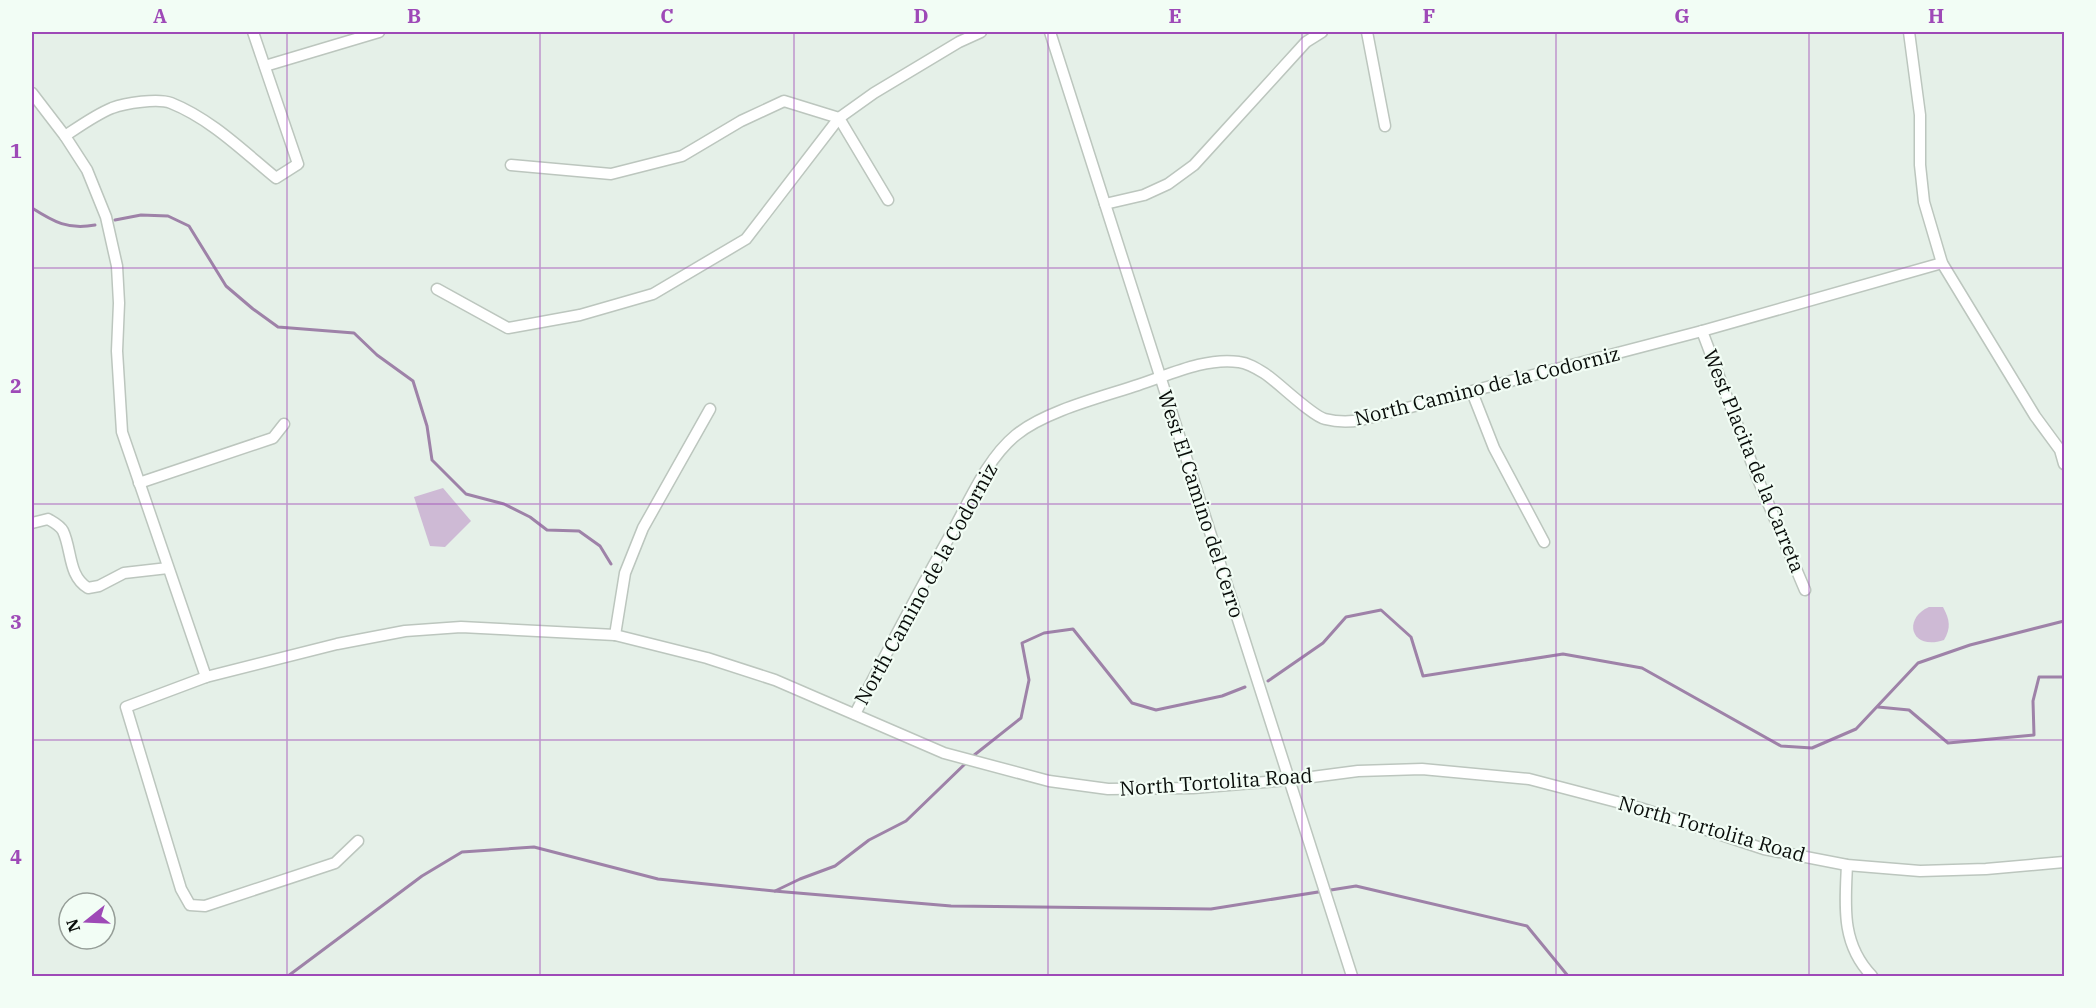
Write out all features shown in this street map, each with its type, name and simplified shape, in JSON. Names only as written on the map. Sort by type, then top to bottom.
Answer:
[{"type":"street","points":[[65,136],[90,119],[114,107],[144,102],[169,102],[212,125],[276,178],[298,164],[254,32]]},
{"type":"street","points":[[265,66],[379,32]]},
{"type":"street","points":[[437,289],[508,328],[582,315],[652,294],[746,239],[839,118],[874,93],[959,42],[981,32]]},
{"type":"street","name":"West El Camino del Cerro","points":[[1050,32],[1352,976]]},
{"type":"street","points":[[1105,204],[1144,195],[1168,184],[1194,165],[1306,42],[1323,32]]},
{"type":"street","points":[[1367,32],[1385,126]]},
{"type":"street","points":[[1909,32],[1920,115],[1920,165],[1924,202],[1942,263],[2035,416],[2062,449],[2064,464]]},
{"type":"street","points":[[32,93],[65,136],[87,170],[106,217],[117,266],[117,351],[122,432],[206,677]]},
{"type":"street","points":[[511,165],[611,174],[682,156],[741,121],[784,101],[839,118],[888,200]]},
{"type":"street","name":"North Camino de la Codorniz","points":[[855,714],[972,494],[1007,444],[1032,424],[1047,417],[1196,366],[1241,362],[1254,367],[1277,382],[1323,419],[1349,422],[1472,393],[1942,263]]},
{"type":"street","name":"West Placita de la Carreta","points":[[1702,331],[1757,477],[1805,590]]},
{"type":"street","points":[[1472,393],[1494,448],[1544,542]]},
{"type":"street","points":[[615,635],[625,573],[643,528],[710,409]]},
{"type":"street","points":[[139,483],[273,438],[285,424]]},
{"type":"street","points":[[32,523],[48,519],[58,525],[63,532],[76,575],[88,588],[99,586],[124,573],[168,568]]},
{"type":"street","name":"North Tortolita Road","points":[[358,842],[335,862],[205,906],[190,905],[182,889],[126,707],[206,677],[337,644],[405,631],[461,627],[615,635],[707,658],[775,680],[944,753],[1049,781],[1108,789],[1194,788],[1289,780],[1358,771],[1416,769],[1529,779],[1640,808],[1764,849],[1847,865],[1920,871],[1986,869],[2064,862]]},
{"type":"street","points":[[1847,865],[1846,916],[1850,944],[1872,976]]},
{"type":"shaded area","points":[[443,488],[471,521],[445,547],[430,546],[414,497]]},
{"type":"shaded area","points":[[1929,607],[1943,607],[1949,628],[1944,640],[1924,641],[1914,632],[1915,619]]},
{"type":"waterway","points":[[32,208],[69,226],[95,225]]},
{"type":"waterway","points":[[115,220],[141,215],[168,216],[189,226],[226,286],[278,327],[354,333],[377,355],[413,381],[427,426],[432,460],[466,494],[504,504],[530,517],[547,530],[579,531],[600,546],[611,564]]},
{"type":"waterway","points":[[1268,681],[1323,643],[1346,617],[1381,610],[1411,637],[1423,676],[1563,654],[1642,668],[1781,746],[1812,748],[1856,729],[1918,663],[1970,645],[2064,621]]},
{"type":"waterway","points":[[973,756],[1021,718],[1029,680],[1022,643],[1044,633],[1073,629],[1132,703],[1156,710],[1222,696],[1245,687]]},
{"type":"waterway","points":[[1878,707],[1909,710],[1948,743],[2034,735],[2033,701],[2039,677],[2064,677]]},
{"type":"waterway","points":[[775,891],[835,866],[869,840],[906,821],[966,763]]},
{"type":"waterway","points":[[288,976],[422,876],[462,852],[534,847],[658,879],[951,906],[1211,909],[1356,886],[1527,926],[1568,976]]}]
